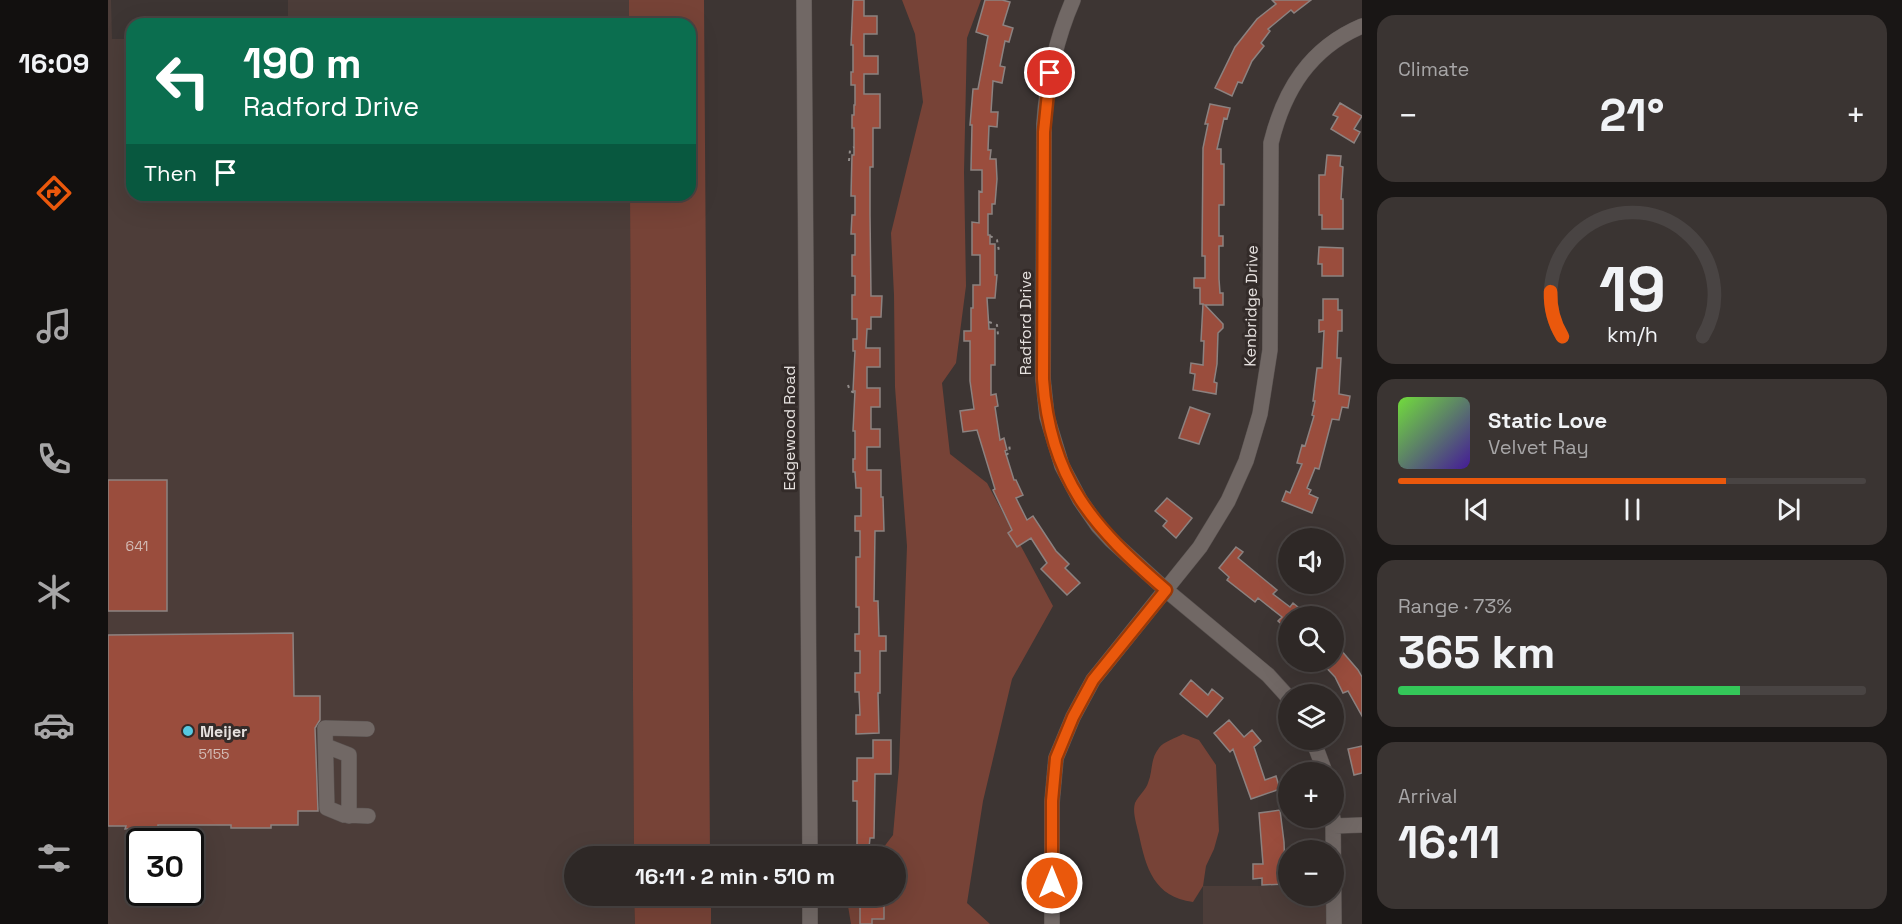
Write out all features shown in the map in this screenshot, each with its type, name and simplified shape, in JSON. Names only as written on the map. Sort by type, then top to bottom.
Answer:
[{"type":"street","name":"Edgewood Road","points":[[804,0],[810,846]]},
{"type":"street","name":"Radford Drive","points":[[1073,0],[1056,50],[1048,84],[1044,124],[1043,379],[1047,417],[1062,466],[1080,500],[1111,540],[1278,686]]},
{"type":"street","name":"Kenbridge Drive","points":[[1052,924],[1052,801],[1056,758],[1073,717],[1093,680],[1200,547],[1228,501],[1246,460],[1260,414],[1270,350],[1271,143],[1277,118],[1294,82],[1313,57],[1352,30],[1362,26]]},
{"type":"street","points":[[367,729],[325,728],[327,808],[349,816],[368,816]]},
{"type":"street","points":[[326,746],[349,755],[349,816]]},
{"type":"street","points":[[1344,823],[1362,825]]},
{"type":"street","points":[[1333,828],[1334,924]]},
{"type":"street","points":[[810,906],[810,924]]},
{"type":"path","points":[[849,161],[850,150],[854,147]]},
{"type":"path","points":[[990,236],[997,240],[999,251]]},
{"type":"path","points":[[989,322],[997,325],[998,335]]},
{"type":"path","points":[[848,384],[850,391],[855,393]]},
{"type":"path","points":[[1006,455],[1011,452],[1009,442]]},
{"type":"shaded area","points":[[108,0],[111,0],[112,39],[126,39],[126,201],[630,201],[634,846],[564,846],[564,906],[634,906],[635,924],[108,924]]},
{"type":"shaded area","points":[[288,0],[629,0],[629,18],[288,18]]},
{"type":"shaded area","points":[[629,0],[704,0],[710,846],[634,846],[630,201],[696,201],[696,18],[629,18]]},
{"type":"shaded area","points":[[902,0],[981,0],[967,38],[964,172],[966,286],[956,363],[942,383],[950,454],[987,483],[1053,606],[1012,679],[983,801],[967,903],[990,924],[851,924],[848,906],[906,906],[906,846],[885,846],[893,835],[899,767],[907,546],[895,387],[891,233],[923,102],[915,34]]},
{"type":"shaded area","points":[[1183,734],[1199,740],[1216,765],[1219,831],[1206,866],[1203,886],[1193,902],[1169,894],[1154,879],[1145,859],[1134,811],[1135,803],[1148,783],[1156,752],[1163,744]]},
{"type":"shaded area","points":[[1203,886],[1278,886],[1278,906],[1334,906],[1334,924],[1203,924]]},
{"type":"shaded area","points":[[634,906],[711,906],[711,924],[635,924]]},
{"type":"building","points":[[853,0],[864,0],[864,16],[877,16],[877,34],[864,34],[864,56],[878,56],[878,74],[864,74],[864,94],[880,94],[880,128],[873,128],[870,215],[871,296],[882,296],[881,317],[871,317],[871,329],[867,329],[866,348],[880,348],[880,367],[867,367],[867,388],[880,388],[880,407],[871,407],[871,429],[880,429],[880,447],[867,447],[867,470],[881,470],[884,531],[875,531],[874,601],[878,601],[879,636],[886,636],[886,651],[880,651],[879,733],[856,734],[856,715],[860,715],[859,692],[855,692],[855,673],[860,673],[860,651],[855,651],[855,634],[859,634],[859,607],[856,607],[856,557],[860,557],[860,531],[855,531],[855,516],[861,516],[861,488],[856,488],[855,472],[853,472],[855,351],[853,351],[853,339],[857,339],[857,319],[852,319],[852,295],[855,295],[852,255],[855,255],[855,234],[851,234],[852,215],[855,215],[855,196],[851,196],[852,155],[854,155],[852,115],[854,115],[855,105],[855,85],[851,85]]},
{"type":"building","points":[[985,0],[1010,2],[1003,25],[1013,28],[1009,42],[1005,41],[1000,66],[1005,67],[1002,83],[993,81],[991,112],[998,112],[997,127],[989,126],[988,150],[991,150],[990,159],[996,159],[997,179],[995,204],[992,204],[992,214],[988,214],[988,235],[990,235],[990,244],[995,244],[995,275],[997,275],[995,298],[987,298],[989,329],[995,329],[995,365],[991,365],[991,395],[996,394],[998,406],[995,407],[1000,440],[1004,438],[1007,450],[1005,451],[1014,480],[1023,495],[1016,498],[1027,520],[1033,516],[1056,551],[1069,564],[1065,568],[1080,583],[1067,595],[1041,569],[1047,563],[1031,538],[1017,547],[1008,533],[1012,530],[993,490],[995,489],[977,430],[963,432],[960,411],[974,409],[970,381],[970,341],[964,341],[964,331],[971,331],[973,285],[980,285],[980,255],[972,255],[972,222],[979,223],[979,191],[982,192],[982,170],[971,170],[972,125],[970,125],[973,89],[978,89],[988,36],[976,32]]},
{"type":"building","points":[[1272,0],[1311,0],[1294,13],[1291,10],[1268,29],[1270,31],[1261,43],[1264,46],[1252,61],[1242,83],[1238,82],[1232,96],[1215,88],[1235,47],[1257,19],[1276,4]]},
{"type":"building","points":[[1340,103],[1362,116],[1354,129],[1360,132],[1354,143],[1331,129],[1338,117],[1333,115]]},
{"type":"building","points":[[1210,104],[1230,108],[1227,119],[1224,118],[1217,149],[1221,149],[1221,164],[1224,164],[1224,205],[1219,205],[1219,236],[1223,236],[1223,246],[1219,246],[1219,279],[1220,293],[1223,293],[1223,305],[1205,305],[1223,324],[1223,328],[1218,333],[1214,382],[1217,383],[1216,394],[1193,390],[1195,374],[1190,373],[1191,363],[1203,365],[1204,341],[1201,341],[1203,304],[1200,304],[1200,288],[1194,288],[1194,278],[1205,278],[1205,256],[1202,256],[1203,148]]},
{"type":"building","points":[[1327,155],[1341,156],[1343,229],[1322,229],[1322,215],[1319,215],[1319,175],[1325,175]]},
{"type":"building","points":[[1319,247],[1343,248],[1343,276],[1322,276],[1322,264],[1318,264]]},
{"type":"building","points":[[1323,299],[1338,299],[1338,310],[1342,310],[1342,331],[1338,331],[1337,358],[1341,358],[1339,394],[1350,396],[1348,408],[1342,407],[1339,420],[1332,419],[1319,469],[1315,468],[1307,488],[1311,490],[1309,494],[1318,498],[1312,513],[1282,501],[1286,491],[1290,493],[1302,464],[1297,463],[1314,416],[1312,415],[1317,368],[1322,368],[1324,331],[1319,332],[1319,320],[1323,320]]},
{"type":"building","points":[[1190,407],[1210,414],[1199,444],[1179,438]]},
{"type":"building","points":[[108,480],[167,480],[167,611],[108,611]]},
{"type":"building","points":[[1167,498],[1192,518],[1176,538],[1163,526],[1167,521],[1155,511]]},
{"type":"building","points":[[1236,547],[1243,552],[1238,558],[1277,590],[1273,594],[1289,606],[1278,606],[1278,614],[1258,598],[1255,602],[1227,580],[1229,577],[1219,568]]},
{"type":"building","points":[[293,633],[294,696],[320,696],[320,720],[315,728],[318,811],[298,811],[298,825],[271,825],[271,828],[231,828],[231,825],[158,825],[158,828],[125,829],[126,826],[108,826],[108,635]]},
{"type":"building","points":[[1344,654],[1362,677],[1362,716],[1348,691],[1344,693],[1344,684],[1338,684],[1330,672],[1344,672]]},
{"type":"building","points":[[1191,680],[1208,695],[1212,689],[1223,698],[1207,717],[1180,694]]},
{"type":"building","points":[[1229,720],[1244,737],[1252,730],[1261,741],[1254,747],[1265,780],[1276,776],[1278,790],[1251,799],[1233,749],[1230,752],[1214,733]]},
{"type":"building","points":[[873,740],[891,740],[891,774],[875,774],[874,838],[870,838],[869,846],[857,846],[857,801],[853,801],[853,781],[857,781],[857,758],[873,758]]},
{"type":"building","points":[[1362,746],[1362,773],[1354,775],[1348,749]]},
{"type":"building","points":[[1278,810],[1278,828],[1282,828],[1284,840],[1278,840],[1278,884],[1262,885],[1262,878],[1253,879],[1253,864],[1263,864],[1259,813]]},
{"type":"building","points":[[860,906],[884,906],[884,919],[872,919],[872,924],[860,924]]},
{"type":"place","name":"Meijer","points":[[188,731]]},
{"type":"route","points":[[1050,73],[1044,132],[1043,379],[1047,417],[1062,466],[1080,500],[1111,540],[1166,590],[1093,680],[1073,717],[1056,758],[1052,801],[1052,883]]}]
